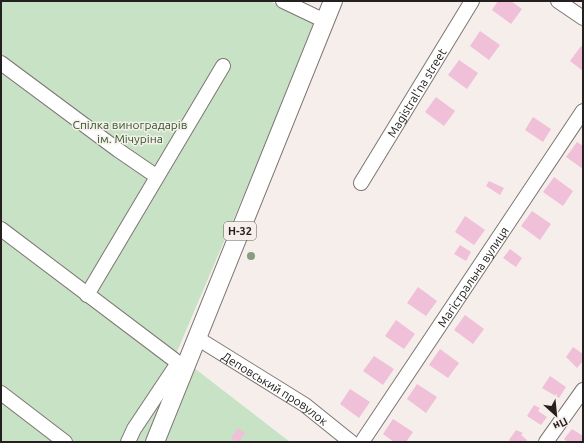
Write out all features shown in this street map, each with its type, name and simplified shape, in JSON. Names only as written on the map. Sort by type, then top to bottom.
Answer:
[{"type":"main road","name":"Н-32","points":[[156,442],[182,365],[198,338],[333,1]]},
{"type":"street","points":[[283,1],[325,21]]},
{"type":"street","name":"Magistral'na street","points":[[360,183],[472,1]]},
{"type":"street","points":[[558,1],[583,18]]},
{"type":"street","points":[[1,64],[156,176]]},
{"type":"street","points":[[87,295],[156,176],[223,66]]},
{"type":"street","name":"Магістральна вулиця","points":[[362,442],[583,111]]},
{"type":"street","points":[[1,229],[182,365],[134,429],[128,442]]},
{"type":"street","name":"Деповський провулок","points":[[198,338],[305,405],[351,442]]},
{"type":"street","points":[[546,442],[583,390]]},
{"type":"street","points":[[1,393],[65,442]]},
{"type":"green space","name":"Спілка виноградарів ім. Мічуріна","points":[[1,1],[269,1],[317,23],[176,354],[290,442],[1,442]]},
{"type":"building","points":[[498,1],[511,1],[522,9],[511,24],[492,10]]},
{"type":"building","points":[[480,31],[500,45],[489,60],[470,46]]},
{"type":"building","points":[[581,46],[583,48],[583,71],[570,61]]},
{"type":"building","points":[[459,60],[478,73],[467,89],[448,75]]},
{"type":"building","points":[[436,97],[455,111],[444,126],[425,112]]},
{"type":"building","points":[[533,117],[551,129],[543,142],[525,130]]},
{"type":"building","points":[[577,142],[583,146],[583,169],[566,157]]},
{"type":"building","points":[[554,177],[573,191],[563,206],[543,192]]},
{"type":"building","points":[[489,181],[504,188],[500,195],[486,186]]},
{"type":"building","points":[[532,211],[551,224],[540,240],[521,226]]},
{"type":"building","points":[[465,216],[485,230],[474,245],[455,232]]},
{"type":"building","points":[[460,245],[471,252],[466,261],[454,254]]},
{"type":"building","points":[[510,249],[522,258],[516,267],[503,258]]},
{"type":"building","points":[[418,287],[437,301],[426,316],[407,303]]},
{"type":"building","points":[[465,315],[484,329],[473,344],[454,330]]},
{"type":"building","points":[[396,320],[415,334],[404,349],[385,336]]},
{"type":"building","points":[[573,347],[583,354],[583,361],[577,368],[566,357]]},
{"type":"building","points":[[440,349],[459,363],[448,378],[429,365]]},
{"type":"building","points":[[374,356],[394,369],[383,385],[363,371]]},
{"type":"building","points":[[550,376],[566,387],[559,398],[542,388]]},
{"type":"building","points":[[417,384],[437,397],[426,413],[407,399]]},
{"type":"building","points":[[350,389],[370,402],[359,418],[340,404]]},
{"type":"building","points":[[534,405],[540,408],[538,411],[547,417],[541,425],[527,416]]},
{"type":"building","points":[[393,419],[413,432],[406,442],[394,442],[383,434]]},
{"type":"building","points":[[238,428],[245,433],[239,442],[236,442],[231,438]]},
{"type":"building","points":[[572,429],[583,436],[583,442],[568,442],[564,439]]},
{"type":"building","points":[[516,430],[523,433],[521,435],[527,440],[526,442],[511,442],[509,440]]}]
